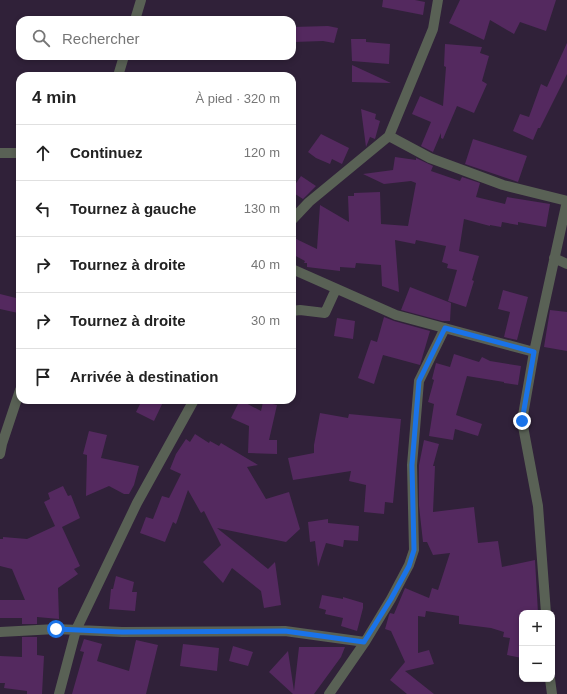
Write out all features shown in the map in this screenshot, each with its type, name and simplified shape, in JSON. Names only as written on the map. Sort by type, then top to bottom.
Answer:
[{"type":"street","points":[[136,16],[141,0]]},
{"type":"street","points":[[296,216],[309,202],[389,136],[433,29],[438,0]]},
{"type":"street","points":[[119,72],[123,60]]},
{"type":"street","points":[[389,136],[430,158],[504,185],[567,201],[534,352],[522,421],[538,506],[546,610]]},
{"type":"street","points":[[0,153],[16,153]]},
{"type":"street","points":[[554,258],[567,264]]},
{"type":"street","points":[[296,271],[396,315],[534,352]]},
{"type":"street","points":[[296,310],[325,313],[336,289]]},
{"type":"street","points":[[329,694],[364,642],[395,592],[409,566],[414,550],[412,465],[419,381],[445,328]]},
{"type":"street","points":[[1,447],[16,402]]},
{"type":"street","points":[[59,694],[76,630],[137,503],[192,404]]},
{"type":"street","points":[[0,632],[56,629],[172,633],[285,631],[364,642]]},
{"type":"street","points":[[550,682],[552,694]]},
{"type":"building","points":[[383,0],[415,0],[425,2],[423,15],[382,7]]},
{"type":"building","points":[[460,0],[556,0],[546,31],[520,22],[514,34],[490,20],[484,40],[449,23]]},
{"type":"building","points":[[328,26],[338,28],[334,43],[323,41],[296,42],[296,27]]},
{"type":"building","points":[[351,39],[366,39],[366,42],[390,44],[389,64],[352,61]]},
{"type":"building","points":[[567,43],[567,74],[533,140],[513,131],[520,114],[529,117],[541,84],[547,87]]},
{"type":"building","points":[[445,44],[482,47],[480,53],[489,56],[482,81],[487,84],[474,113],[457,106],[443,139],[441,138],[441,133],[433,152],[421,146],[431,122],[412,114],[420,96],[443,106],[446,67],[444,66]]},
{"type":"building","points":[[352,65],[391,83],[352,82]]},
{"type":"building","points":[[361,109],[376,114],[375,119],[380,121],[375,139],[370,137],[366,147]]},
{"type":"building","points":[[321,134],[349,148],[342,164],[332,159],[330,164],[316,158],[308,152]]},
{"type":"building","points":[[473,139],[527,156],[518,182],[465,164]]},
{"type":"building","points":[[395,157],[416,160],[416,158],[433,166],[431,171],[460,181],[462,177],[480,183],[476,197],[505,204],[507,197],[550,204],[546,227],[518,222],[518,225],[502,222],[501,227],[490,226],[464,219],[459,251],[479,256],[472,280],[474,281],[466,307],[448,301],[457,270],[447,268],[448,264],[442,262],[446,246],[416,240],[415,244],[395,240],[399,292],[382,286],[381,265],[356,263],[355,268],[340,267],[340,271],[307,267],[307,263],[304,263],[305,261],[296,256],[296,239],[317,249],[320,205],[349,222],[348,196],[354,196],[354,193],[380,192],[381,224],[408,226],[416,183],[411,181],[384,184],[363,174],[393,170]]},
{"type":"building","points":[[301,176],[316,186],[303,199],[296,195],[296,183]]},
{"type":"building","points":[[410,287],[451,303],[450,321],[442,321],[401,310]]},
{"type":"building","points":[[503,290],[528,297],[517,340],[504,337],[510,312],[498,309]]},
{"type":"building","points":[[0,294],[16,298],[16,313],[0,309]]},
{"type":"building","points":[[550,310],[567,312],[567,351],[544,347]]},
{"type":"building","points":[[384,317],[430,331],[420,365],[383,355],[374,384],[358,378],[371,340],[377,342]]},
{"type":"building","points":[[337,318],[355,321],[353,339],[334,336]]},
{"type":"building","points":[[454,354],[479,362],[482,357],[490,361],[521,366],[518,385],[467,376],[456,415],[482,424],[478,436],[455,429],[453,440],[429,436],[434,404],[428,402],[434,380],[432,379],[436,363],[450,367]]},
{"type":"building","points":[[140,404],[162,404],[154,421],[136,412]]},
{"type":"building","points":[[238,404],[248,404],[261,411],[263,404],[277,405],[269,440],[277,440],[277,454],[248,453],[249,426],[231,418]]},
{"type":"building","points":[[320,413],[348,418],[349,414],[401,419],[393,503],[385,502],[384,514],[364,512],[366,485],[349,481],[351,471],[293,480],[288,458],[314,453]]},
{"type":"building","points":[[89,431],[107,435],[101,458],[139,466],[134,485],[129,494],[124,494],[109,486],[86,496],[87,455],[83,454]]},
{"type":"building","points":[[195,434],[209,443],[210,441],[219,446],[221,443],[258,465],[247,467],[266,499],[289,492],[300,529],[286,542],[217,528],[268,569],[275,562],[281,605],[264,608],[261,591],[232,568],[223,583],[203,562],[221,545],[204,511],[201,513],[188,490],[176,524],[173,522],[165,542],[140,533],[146,517],[153,519],[162,496],[169,498],[181,474],[170,469],[176,454],[186,439],[190,442]]},
{"type":"building","points":[[424,440],[439,444],[433,466],[435,466],[433,512],[474,507],[478,543],[498,541],[502,567],[535,560],[538,610],[519,610],[519,657],[507,655],[510,638],[503,637],[504,632],[491,628],[459,624],[459,616],[426,611],[425,617],[418,616],[418,653],[429,650],[434,664],[405,671],[434,694],[407,694],[390,680],[405,662],[391,631],[385,629],[389,615],[390,613],[394,614],[405,588],[429,598],[432,588],[438,590],[450,553],[433,555],[427,542],[423,542],[419,506],[419,465]]},
{"type":"building","points":[[63,486],[68,496],[71,495],[80,518],[62,527],[80,566],[74,569],[78,574],[58,588],[59,619],[37,617],[37,624],[22,624],[22,618],[0,618],[0,600],[25,600],[12,569],[0,566],[0,539],[3,539],[3,537],[27,539],[55,526],[44,502],[50,499],[48,493]]},
{"type":"building","points":[[328,519],[328,523],[359,526],[358,541],[344,540],[343,547],[326,543],[318,567],[315,541],[310,542],[308,522]]},
{"type":"building","points":[[116,576],[134,582],[132,592],[137,592],[135,611],[109,609],[111,589],[113,589]]},
{"type":"building","points":[[322,595],[343,599],[343,597],[363,603],[357,631],[341,626],[343,618],[325,614],[326,610],[319,608]]},
{"type":"building","points":[[22,637],[37,637],[37,655],[44,656],[42,694],[27,694],[27,691],[4,688],[5,683],[0,683],[0,656],[22,657]]},
{"type":"building","points":[[84,639],[102,644],[97,661],[129,671],[136,640],[158,645],[146,694],[72,694],[84,652],[80,651]]},
{"type":"building","points":[[183,644],[219,648],[217,671],[180,666]]},
{"type":"building","points":[[233,646],[253,652],[248,666],[229,661]]},
{"type":"building","points":[[299,647],[345,647],[341,657],[314,694],[293,694],[269,672],[288,651],[294,691]]},
{"type":"route","points":[[56,629],[172,633],[285,631],[364,642],[391,599],[409,566],[414,550],[412,465],[419,381],[445,328],[534,352],[522,421]]}]
